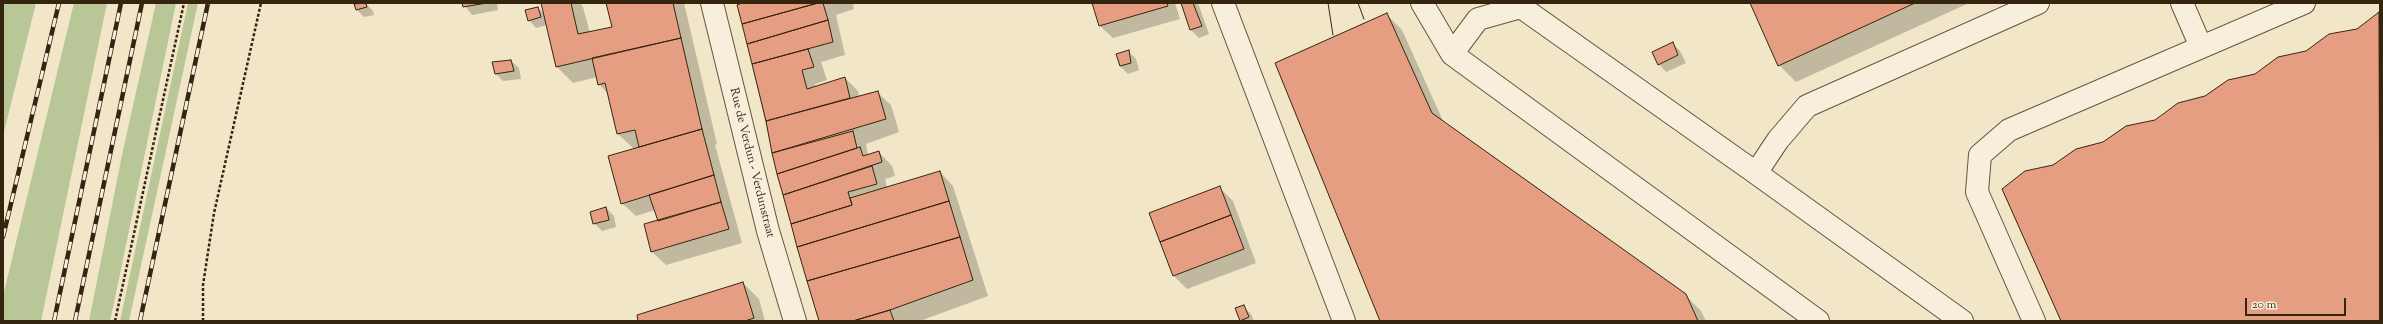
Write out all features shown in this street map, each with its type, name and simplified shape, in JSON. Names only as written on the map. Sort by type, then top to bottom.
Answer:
[{"type":"street","name":"Rue de Verdun - Verdunstraat","points":[[712,3],[768,231],[796,321]]},
{"type":"street","points":[[1223,3],[1344,321]]},
{"type":"street","points":[[1422,3],[1452,54],[1818,321]]},
{"type":"street","points":[[1756,173],[1778,140],[1807,106],[2038,3]]},
{"type":"street","points":[[2182,3],[2201,47]]},
{"type":"street","points":[[2034,321],[1977,192],[1980,155],[2009,130],[2304,3]]},
{"type":"street","points":[[1452,54],[1478,19],[1521,6],[1962,321]]},
{"type":"path","points":[[115,321],[184,3]]},
{"type":"path","points":[[203,321],[203,285],[214,212],[261,3]]},
{"type":"green space","points":[[3,3],[36,3],[3,136]]},
{"type":"green space","points":[[74,3],[107,3],[41,321],[3,321],[3,296]]},
{"type":"green space","points":[[156,3],[176,3],[115,298],[110,321],[89,321],[122,155]]},
{"type":"green space","points":[[188,3],[198,3],[129,321],[120,321]]},
{"type":"building","points":[[366,3],[367,7],[356,10],[354,4]]},
{"type":"building","points":[[462,3],[487,3],[463,7]]},
{"type":"building","points":[[541,3],[571,3],[578,34],[612,27],[606,3],[673,3],[681,38],[556,67]]},
{"type":"building","points":[[742,3],[818,3],[742,24],[737,5]]},
{"type":"building","points":[[818,3],[823,3],[828,20],[747,44],[742,24]]},
{"type":"building","points":[[1092,3],[1167,3],[1168,6],[1099,26]]},
{"type":"building","points":[[1181,3],[1193,3],[1202,26],[1190,30]]},
{"type":"building","points":[[1750,3],[1915,3],[1778,66]]},
{"type":"building","points":[[538,7],[541,17],[528,21],[525,10]]},
{"type":"building","points":[[2379,12],[2380,321],[2061,321],[2002,189],[2025,171],[2053,165],[2076,149],[2103,142],[2126,126],[2155,120],[2178,103],[2205,96],[2228,80],[2255,74],[2278,57],[2306,51],[2329,34],[2357,29]]},
{"type":"building","points":[[1387,13],[1432,113],[1686,294],[1698,321],[1380,321],[1275,63]]},
{"type":"building","points":[[828,20],[833,42],[752,64],[747,44]]},
{"type":"building","points":[[681,38],[702,129],[639,147],[635,130],[617,134],[605,83],[598,85],[592,58]]},
{"type":"building","points":[[1673,42],[1678,55],[1658,65],[1652,52]]},
{"type":"building","points":[[808,49],[814,67],[802,70],[807,89],[845,77],[850,98],[766,121],[752,64]]},
{"type":"building","points":[[1129,50],[1131,63],[1120,66],[1116,54]]},
{"type":"building","points":[[511,60],[514,71],[495,74],[492,62]]},
{"type":"building","points":[[878,91],[886,119],[772,153],[766,121]]},
{"type":"building","points":[[702,129],[714,175],[621,204],[608,156]]},
{"type":"building","points":[[853,131],[857,148],[777,174],[772,153]]},
{"type":"building","points":[[860,147],[863,156],[879,151],[882,162],[783,195],[777,174]]},
{"type":"building","points":[[872,166],[877,184],[848,192],[852,205],[791,224],[783,195]]},
{"type":"building","points":[[940,171],[949,201],[797,247],[791,224],[852,205],[850,198]]},
{"type":"building","points":[[714,175],[721,202],[658,221],[649,195]]},
{"type":"building","points":[[1220,186],[1231,215],[1160,242],[1149,213]]},
{"type":"building","points":[[949,201],[960,237],[807,281],[797,247]]},
{"type":"building","points":[[721,202],[729,229],[651,252],[644,224]]},
{"type":"building","points":[[606,207],[609,220],[593,224],[590,212]]},
{"type":"building","points":[[1231,215],[1244,249],[1173,276],[1160,242]]},
{"type":"building","points":[[960,237],[973,280],[890,310],[853,321],[819,321],[807,281]]},
{"type":"building","points":[[743,282],[754,318],[745,321],[638,321],[637,315]]},
{"type":"building","points":[[1244,305],[1249,317],[1240,321],[1235,308]]},
{"type":"building","points":[[890,310],[894,321],[853,321]]},
{"type":"tram line","points":[[1328,3],[1333,35]]},
{"type":"tram line","points":[[1358,3],[1364,19]]},
{"type":"railway","points":[[3,237],[59,3]]},
{"type":"railway","points":[[54,321],[121,3]]},
{"type":"railway","points":[[75,321],[142,3]]},
{"type":"railway","points":[[140,321],[208,3]]}]
